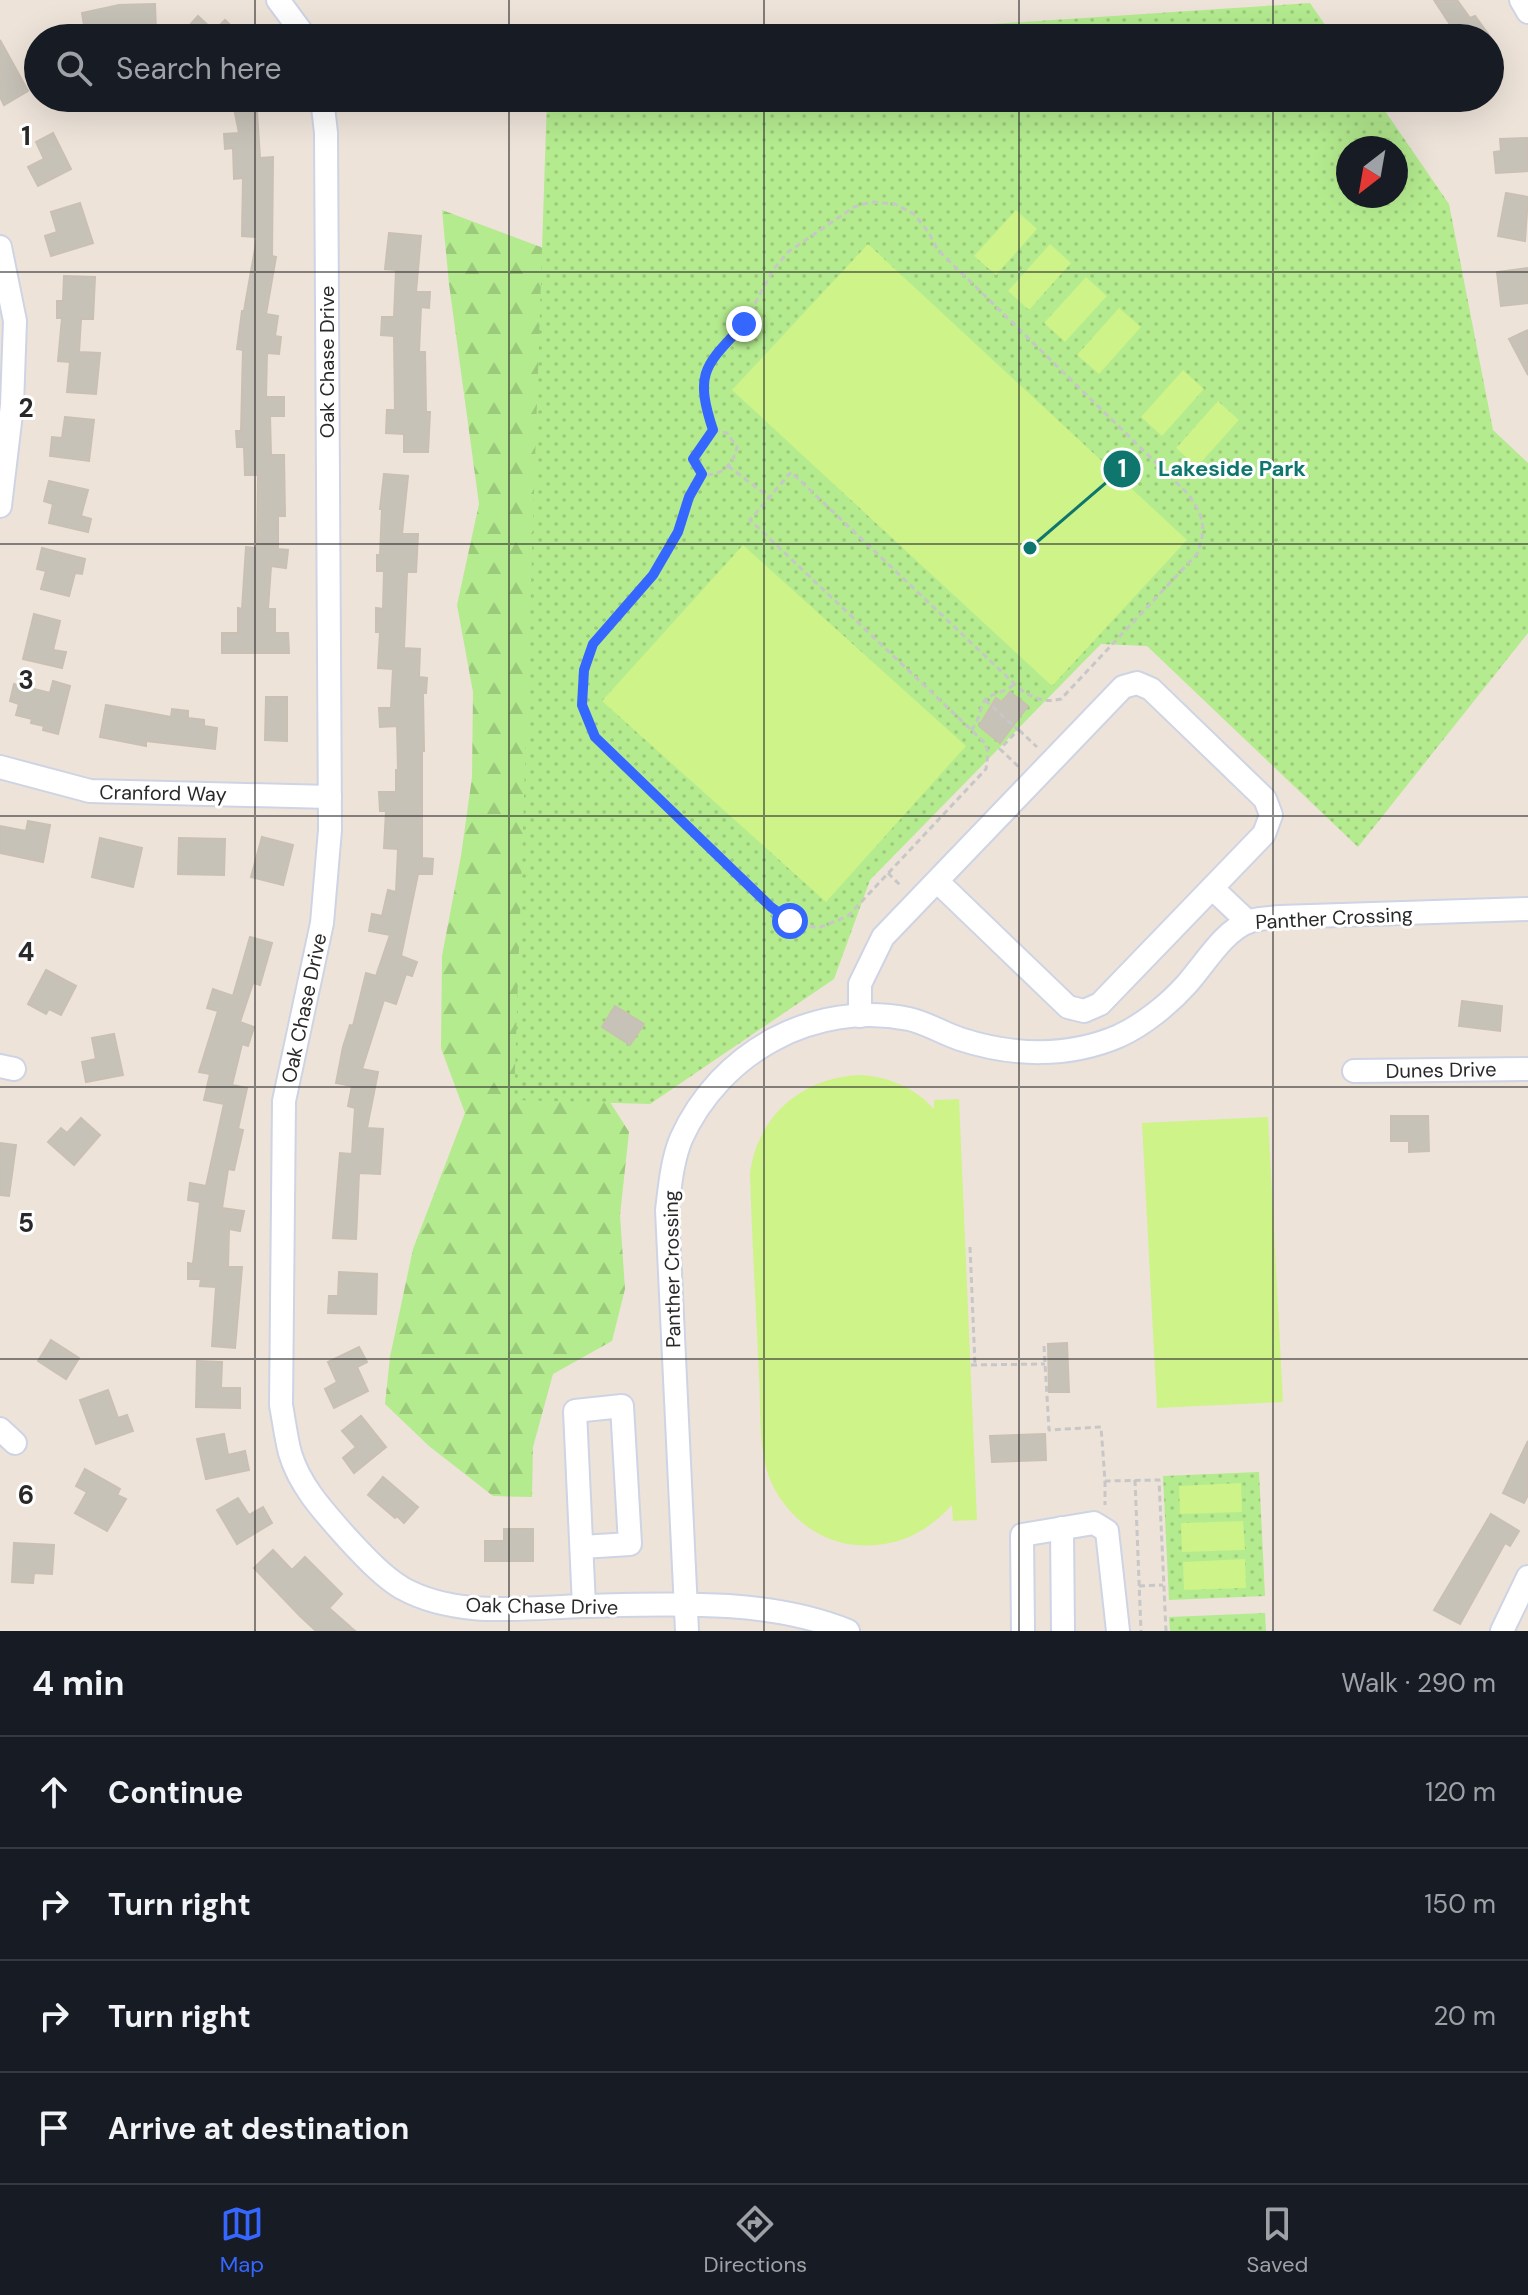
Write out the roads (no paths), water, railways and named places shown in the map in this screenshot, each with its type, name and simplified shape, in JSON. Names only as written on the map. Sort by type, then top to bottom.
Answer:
[{"type":"street","points":[[278,0],[296,24]]},
{"type":"street","points":[[1521,0],[1528,12]]},
{"type":"street","name":"Oak Chase Drive","points":[[323,112],[326,149],[330,797],[328,867],[322,923],[284,1101],[281,1405],[291,1454],[302,1480],[321,1509],[362,1554],[402,1587],[445,1604],[489,1609],[727,1605],[828,1623],[848,1631]]},
{"type":"street","points":[[0,247],[15,321],[12,405],[0,506]]},
{"type":"street","points":[[860,1016],[860,984],[883,937],[1123,687],[1137,683],[1151,689],[1265,799],[1271,815],[1264,834],[1100,1004],[1084,1011],[1068,1007],[938,882]]},
{"type":"street","name":"Cranford Way","points":[[0,767],[90,791],[330,797]]},
{"type":"street","points":[[1212,888],[1248,922]]},
{"type":"street","name":"Panther Crossing","points":[[687,1631],[667,1210],[671,1175],[680,1140],[714,1085],[736,1064],[759,1047],[808,1024],[834,1017],[909,1019],[956,1038],[1019,1052],[1053,1052],[1086,1046],[1120,1035],[1163,1007],[1219,945],[1248,922],[1280,917],[1528,909]]},
{"type":"street","name":"Dunes Drive","points":[[1354,1071],[1528,1069]]},
{"type":"street","points":[[582,1547],[630,1544],[622,1406],[575,1411],[584,1606]]},
{"type":"street","points":[[1023,1631],[1022,1535],[1094,1523],[1107,1531],[1118,1631]]},
{"type":"street","points":[[1062,1528],[1063,1631]]},
{"type":"street","points":[[1502,1631],[1528,1577]]},
{"type":"place","name":"Lakeside Park","points":[[1030,548]]}]
